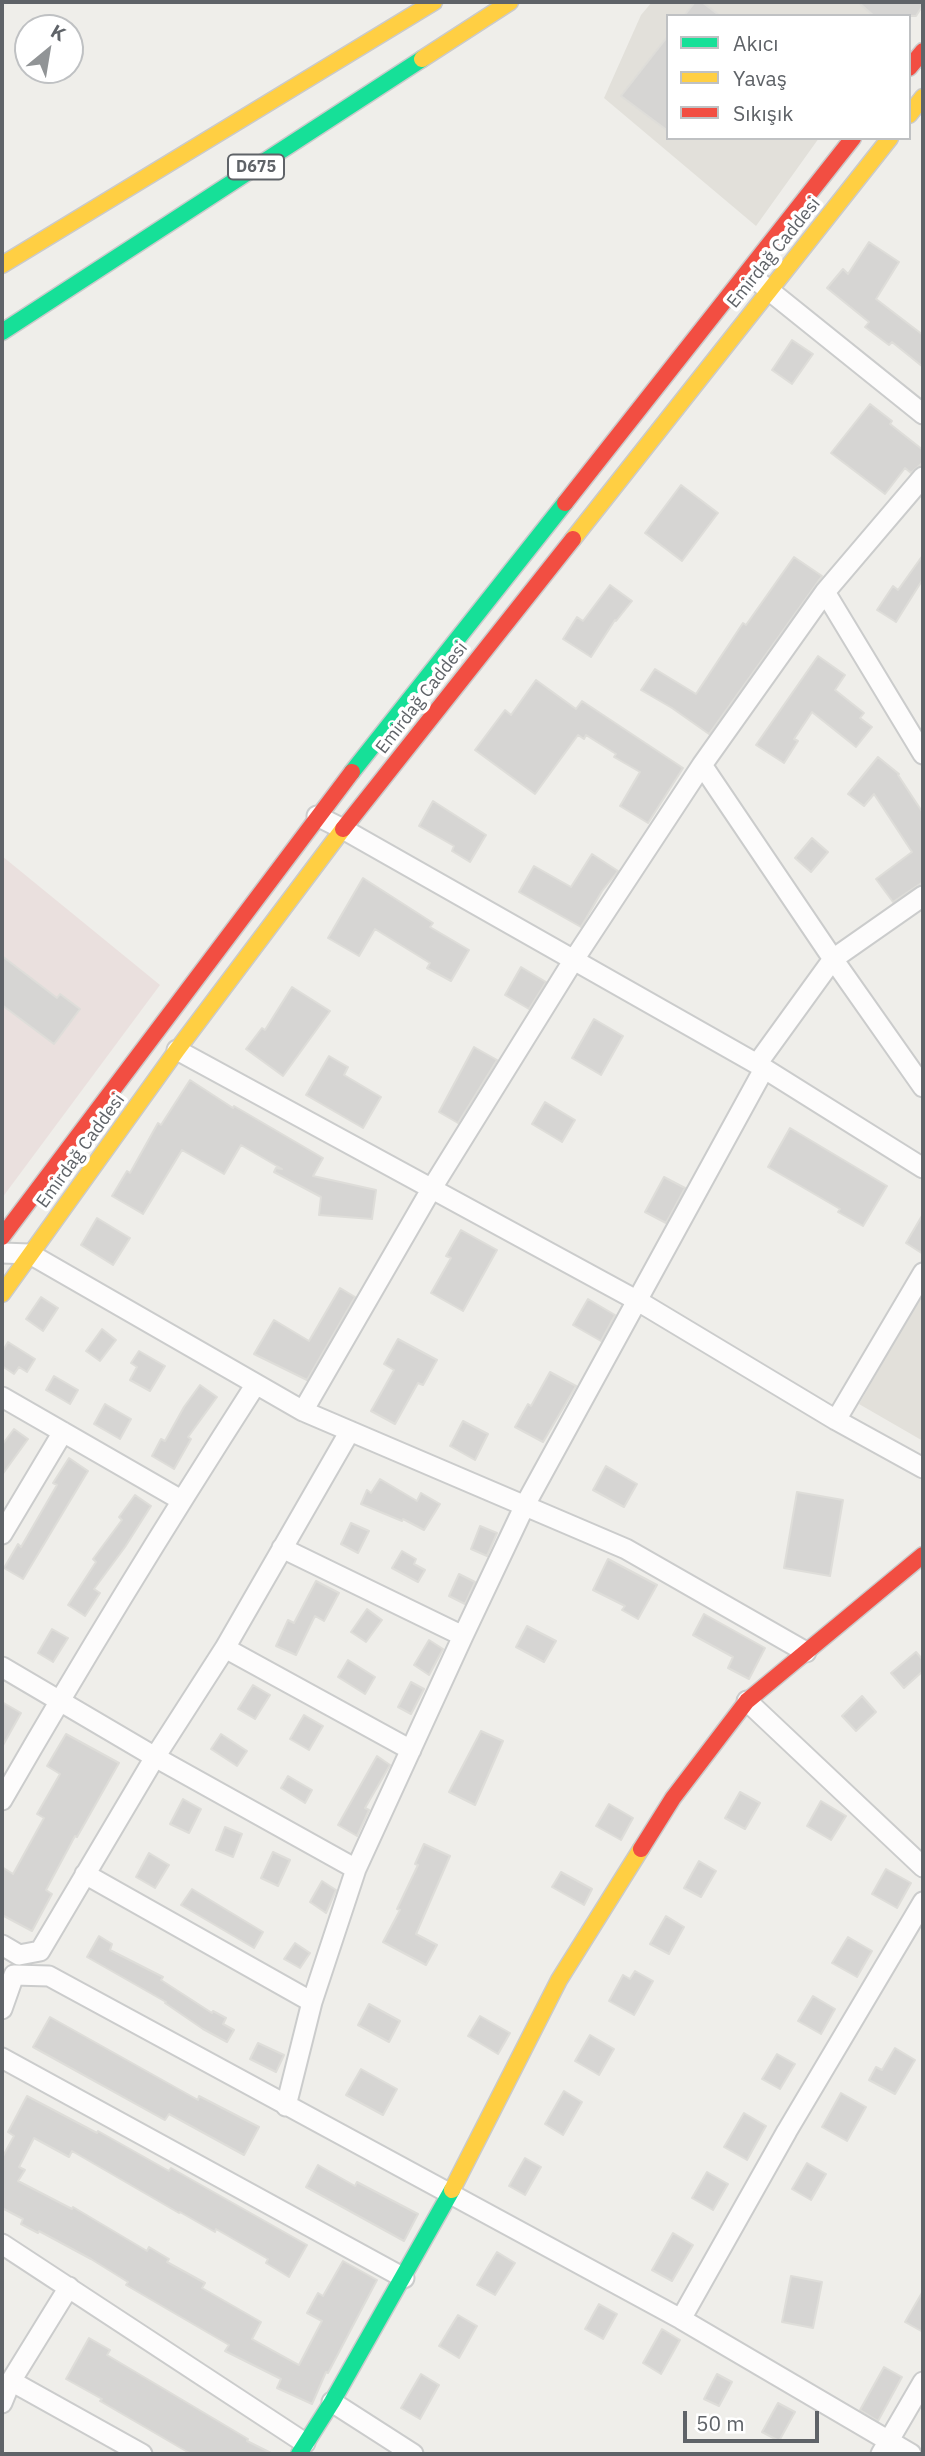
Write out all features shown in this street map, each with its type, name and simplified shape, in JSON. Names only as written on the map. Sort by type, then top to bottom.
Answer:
[{"type":"main road","name":"D675","points":[[2,265],[434,2]]},
{"type":"main road","name":"D675","points":[[2,332],[510,2]]},
{"type":"main road","points":[[911,66],[923,51]]},
{"type":"main road","points":[[911,112],[923,97]]},
{"type":"main road","name":"Emirdağ Caddesi","points":[[2,1237],[317,816],[851,140]]},
{"type":"main road","name":"Emirdağ Caddesi","points":[[2,1294],[177,1050],[343,829],[888,140]]},
{"type":"main road","points":[[302,2449],[404,2278],[559,1980],[673,1798],[747,1701],[923,1555]]},
{"type":"street","points":[[746,271],[923,414]]},
{"type":"street","points":[[303,1411],[432,1188],[573,961],[702,765],[825,592],[923,477]]},
{"type":"street","points":[[825,592],[923,754]]},
{"type":"street","points":[[702,765],[923,1087]]},
{"type":"street","points":[[317,816],[760,1066],[923,1168]]},
{"type":"street","points":[[286,2106],[312,2002],[356,1869],[525,1505],[638,1301],[760,1066],[833,959],[923,896]]},
{"type":"street","points":[[177,1050],[638,1301],[836,1420],[923,1468]]},
{"type":"street","points":[[2,1253],[30,1254],[303,1411],[626,1549],[806,1652]]},
{"type":"street","points":[[836,1420],[923,1273]]},
{"type":"street","points":[[2,1800],[59,1700],[181,1500],[256,1384]]},
{"type":"street","points":[[2,1397],[181,1500]]},
{"type":"street","points":[[2,1945],[19,1955],[40,1951],[155,1757],[225,1648],[350,1431]]},
{"type":"street","points":[[2,1534],[63,1432]]},
{"type":"street","points":[[282,1548],[463,1636]]},
{"type":"street","points":[[225,1648],[411,1750]]},
{"type":"street","points":[[2,1667],[155,1757],[356,1869]]},
{"type":"street","points":[[747,1701],[923,1867]]},
{"type":"street","points":[[85,1874],[312,2002]]},
{"type":"street","points":[[681,2319],[787,2131],[923,1902]]},
{"type":"street","points":[[2,2009],[8,1971],[49,1976],[681,2319],[884,2448],[911,2454]]},
{"type":"street","points":[[2,2058],[404,2278]]},
{"type":"street","points":[[2,2244],[69,2287],[302,2449]]},
{"type":"street","points":[[69,2287],[5,2395],[142,2454]]},
{"type":"street","points":[[884,2448],[923,2382]]},
{"type":"street","points":[[332,2402],[413,2454]]},
{"type":"shaded area","points":[[652,2],[923,2],[911,17],[911,14],[666,14],[666,140],[818,140],[756,226],[604,98],[641,15]]},
{"type":"shaded area","points":[[2,856],[160,985],[2,1198]]},
{"type":"shaded area","points":[[923,1292],[923,1441],[859,1404]]},
{"type":"building","points":[[695,2],[702,2],[717,14],[686,14]]},
{"type":"building","points":[[858,2],[923,2],[916,16],[872,14]]},
{"type":"building","points":[[666,39],[666,130],[621,96]]},
{"type":"building","points":[[869,242],[899,262],[876,299],[923,335],[923,367],[892,342],[889,345],[865,327],[869,322],[827,288],[843,269],[848,274]]},
{"type":"building","points":[[792,340],[813,354],[792,384],[772,370]]},
{"type":"building","points":[[870,404],[923,450],[923,462],[911,473],[905,468],[885,494],[831,453]]},
{"type":"building","points":[[681,485],[718,513],[682,561],[645,533]]},
{"type":"building","points":[[923,555],[923,579],[896,622],[877,610],[893,586],[898,590]]},
{"type":"building","points":[[794,557],[822,576],[709,734],[641,690],[655,669],[696,694],[743,623],[746,625]]},
{"type":"building","points":[[610,585],[632,601],[615,620],[591,657],[563,639],[577,617],[583,621]]},
{"type":"building","points":[[818,656],[845,675],[835,690],[864,713],[860,718],[872,727],[856,747],[812,712],[794,739],[798,741],[784,763],[756,745]]},
{"type":"building","points":[[536,680],[576,709],[582,701],[683,768],[648,823],[620,806],[640,772],[614,757],[616,754],[586,735],[584,739],[578,735],[535,794],[475,750],[505,710],[511,715]]},
{"type":"building","points":[[878,757],[899,774],[923,813],[923,882],[893,902],[876,879],[912,852],[874,794],[864,806],[848,794]]},
{"type":"building","points":[[433,801],[486,835],[470,862],[452,851],[454,846],[419,826]]},
{"type":"building","points":[[812,838],[828,852],[811,872],[795,858]]},
{"type":"building","points":[[592,854],[618,871],[602,891],[581,927],[519,892],[534,866],[571,887]]},
{"type":"building","points":[[363,878],[433,923],[430,927],[469,950],[451,981],[427,968],[430,963],[375,929],[359,956],[328,938]]},
{"type":"building","points":[[2,956],[57,998],[60,994],[80,1009],[54,1044],[2,1005]]},
{"type":"building","points":[[521,967],[546,982],[529,1009],[505,995]]},
{"type":"building","points":[[292,987],[330,1011],[283,1076],[246,1049],[262,1028],[265,1030]]},
{"type":"building","points":[[594,1019],[623,1036],[601,1075],[572,1058]]},
{"type":"building","points":[[474,1047],[497,1060],[458,1123],[439,1112]]},
{"type":"building","points":[[329,1056],[348,1067],[344,1075],[381,1097],[363,1128],[306,1095]]},
{"type":"building","points":[[190,1080],[233,1108],[234,1106],[323,1158],[313,1176],[376,1190],[372,1219],[319,1215],[321,1197],[274,1172],[276,1168],[282,1169],[241,1145],[224,1174],[182,1150],[143,1214],[112,1196],[127,1171],[130,1173],[158,1123],[161,1125]]},
{"type":"building","points":[[545,1102],[575,1120],[562,1142],[532,1124]]},
{"type":"building","points":[[790,1128],[887,1186],[863,1226],[838,1212],[840,1209],[768,1167]]},
{"type":"building","points":[[664,1177],[685,1188],[666,1223],[645,1212]]},
{"type":"building","points":[[923,1214],[923,1254],[906,1243]]},
{"type":"building","points":[[97,1218],[130,1238],[113,1265],[81,1245]]},
{"type":"building","points":[[461,1230],[497,1250],[463,1311],[431,1293],[451,1258],[446,1256]]},
{"type":"building","points":[[340,1288],[355,1297],[307,1380],[254,1354],[274,1320],[309,1341]]},
{"type":"building","points":[[41,1297],[58,1308],[43,1331],[26,1319]]},
{"type":"building","points":[[588,1299],[615,1315],[601,1341],[573,1325]]},
{"type":"building","points":[[102,1329],[116,1340],[100,1361],[86,1351]]},
{"type":"building","points":[[398,1339],[437,1360],[423,1385],[418,1383],[395,1424],[371,1411],[394,1370],[384,1364]]},
{"type":"building","points":[[8,1342],[35,1359],[27,1372],[19,1367],[14,1374],[2,1366],[2,1352]]},
{"type":"building","points":[[139,1351],[165,1366],[150,1391],[130,1380],[137,1367],[131,1363]]},
{"type":"building","points":[[550,1372],[576,1386],[543,1442],[515,1427],[528,1404],[531,1406]]},
{"type":"building","points":[[54,1376],[78,1390],[70,1404],[46,1390]]},
{"type":"building","points":[[200,1385],[217,1397],[188,1437],[191,1439],[174,1469],[152,1456],[161,1439],[165,1441]]},
{"type":"building","points":[[105,1404],[131,1419],[120,1439],[94,1424]]},
{"type":"building","points":[[463,1421],[488,1434],[475,1460],[450,1446]]},
{"type":"building","points":[[14,1429],[28,1439],[2,1475],[2,1445]]},
{"type":"building","points":[[69,1458],[88,1471],[23,1579],[4,1568],[18,1544],[21,1547],[57,1485],[53,1483]]},
{"type":"building","points":[[606,1466],[637,1484],[624,1507],[593,1490]]},
{"type":"building","points":[[380,1479],[417,1501],[421,1493],[440,1504],[424,1530],[403,1519],[402,1521],[361,1504],[367,1490],[371,1493]]},
{"type":"building","points":[[797,1492],[843,1500],[830,1576],[784,1568]]},
{"type":"building","points":[[135,1495],[151,1506],[94,1589],[100,1593],[85,1616],[68,1605],[96,1562],[93,1559],[122,1520],[119,1517]]},
{"type":"building","points":[[351,1523],[369,1531],[358,1553],[341,1544]]},
{"type":"building","points":[[480,1526],[497,1533],[487,1556],[471,1549]]},
{"type":"building","points":[[402,1551],[416,1559],[414,1564],[425,1570],[418,1582],[392,1568]]},
{"type":"building","points":[[608,1559],[657,1585],[638,1619],[622,1610],[625,1606],[593,1590]]},
{"type":"building","points":[[459,1574],[475,1582],[465,1604],[449,1596]]},
{"type":"building","points":[[316,1581],[339,1593],[324,1621],[315,1616],[296,1655],[276,1646],[288,1620],[294,1623]]},
{"type":"building","points":[[367,1609],[382,1620],[366,1642],[351,1632]]},
{"type":"building","points":[[704,1614],[765,1648],[749,1679],[728,1668],[733,1657],[693,1635]]},
{"type":"building","points":[[527,1626],[556,1641],[544,1662],[516,1647]]},
{"type":"building","points":[[52,1629],[68,1638],[53,1662],[38,1653]]},
{"type":"building","points":[[429,1640],[443,1649],[429,1675],[414,1665]]},
{"type":"building","points":[[916,1652],[923,1660],[923,1671],[904,1688],[891,1673]]},
{"type":"building","points":[[348,1660],[375,1677],[365,1694],[338,1677]]},
{"type":"building","points":[[411,1682],[424,1689],[411,1714],[398,1707]]},
{"type":"building","points":[[253,1685],[270,1695],[255,1719],[238,1709]]},
{"type":"building","points":[[862,1696],[876,1712],[856,1731],[842,1716]]},
{"type":"building","points":[[2,1702],[21,1713],[2,1747]]},
{"type":"building","points":[[304,1715],[323,1726],[309,1750],[290,1739]]},
{"type":"building","points":[[481,1731],[503,1741],[475,1805],[449,1792]]},
{"type":"building","points":[[66,1734],[119,1763],[46,1890],[52,1894],[32,1931],[2,1915],[2,1867],[13,1874],[44,1818],[37,1814],[60,1774],[47,1766]]},
{"type":"building","points":[[221,1734],[247,1751],[237,1766],[211,1749]]},
{"type":"building","points":[[377,1756],[390,1765],[365,1808],[369,1810],[357,1836],[338,1825]]},
{"type":"building","points":[[288,1776],[312,1790],[305,1803],[281,1788]]},
{"type":"building","points":[[740,1792],[760,1803],[745,1829],[725,1818]]},
{"type":"building","points":[[183,1799],[201,1809],[189,1833],[170,1824]]},
{"type":"building","points":[[821,1801],[846,1816],[831,1840],[807,1826]]},
{"type":"building","points":[[609,1804],[633,1818],[621,1840],[596,1826]]},
{"type":"building","points":[[225,1827],[242,1834],[233,1857],[216,1850]]},
{"type":"building","points":[[424,1844],[450,1856],[416,1934],[437,1945],[426,1965],[383,1942],[400,1910],[397,1909],[418,1865],[415,1864]]},
{"type":"building","points":[[273,1852],[290,1860],[278,1886],[261,1878]]},
{"type":"building","points":[[149,1853],[169,1865],[155,1888],[136,1877]]},
{"type":"building","points":[[699,1861],[716,1871],[701,1897],[684,1888]]},
{"type":"building","points":[[886,1869],[911,1883],[897,1908],[872,1894]]},
{"type":"building","points":[[561,1872],[592,1889],[584,1905],[552,1887]]},
{"type":"building","points":[[322,1881],[336,1890],[326,1913],[310,1902]]},
{"type":"building","points":[[192,1889],[263,1932],[254,1948],[181,1905]]},
{"type":"building","points":[[666,1916],[684,1927],[669,1954],[650,1944]]},
{"type":"building","points":[[99,1936],[112,1944],[110,1950],[163,1977],[161,1980],[212,2013],[213,2011],[226,2018],[223,2024],[234,2030],[227,2042],[203,2029],[166,2002],[87,1957]]},
{"type":"building","points":[[848,1937],[872,1951],[857,1977],[832,1963]]},
{"type":"building","points":[[295,1943],[310,1953],[300,1968],[284,1959]]},
{"type":"building","points":[[635,1971],[653,1981],[634,2015],[609,2001],[623,1975],[630,1979]]},
{"type":"building","points":[[813,1996],[835,2009],[821,2034],[798,2021]]},
{"type":"building","points":[[369,2004],[400,2021],[389,2042],[358,2025]]},
{"type":"building","points":[[480,2016],[510,2033],[498,2054],[468,2036]]},
{"type":"building","points":[[50,2017],[198,2100],[199,2096],[259,2127],[244,2155],[169,2114],[165,2120],[33,2047]]},
{"type":"building","points":[[590,2035],[614,2049],[599,2075],[575,2061]]},
{"type":"building","points":[[258,2043],[284,2055],[276,2072],[250,2059]]},
{"type":"building","points":[[895,2048],[915,2060],[895,2094],[869,2080],[876,2067],[882,2070]]},
{"type":"building","points":[[777,2054],[795,2064],[780,2089],[762,2079]]},
{"type":"building","points":[[361,2069],[397,2089],[383,2115],[346,2095]]},
{"type":"building","points":[[564,2091],[582,2102],[563,2135],[545,2124]]},
{"type":"building","points":[[841,2093],[866,2107],[847,2141],[822,2127]]},
{"type":"building","points":[[27,2096],[97,2133],[98,2131],[169,2171],[171,2168],[307,2245],[289,2277],[266,2263],[268,2259],[216,2229],[215,2232],[179,2213],[72,2151],[69,2157],[34,2138],[19,2167],[25,2170],[18,2181],[72,2209],[73,2207],[147,2251],[149,2247],[169,2259],[167,2262],[205,2283],[202,2288],[261,2322],[252,2339],[299,2365],[322,2321],[307,2313],[318,2293],[323,2296],[343,2261],[377,2280],[328,2373],[326,2372],[312,2404],[277,2388],[281,2379],[225,2351],[229,2345],[126,2285],[128,2282],[91,2259],[21,2224],[23,2219],[2,2208],[2,2158],[14,2136],[8,2132]]},
{"type":"building","points":[[744,2113],[766,2126],[747,2160],[724,2147]]},
{"type":"building","points":[[525,2158],[541,2167],[525,2195],[509,2186]]},
{"type":"building","points":[[807,2163],[826,2174],[811,2200],[792,2189]]},
{"type":"building","points":[[318,2165],[355,2186],[357,2182],[418,2214],[404,2241],[306,2187]]},
{"type":"building","points":[[707,2172],[728,2184],[713,2210],[692,2198]]},
{"type":"building","points":[[673,2233],[693,2245],[672,2281],[652,2270]]},
{"type":"building","points":[[497,2252],[515,2263],[495,2295],[477,2285]]},
{"type":"building","points":[[791,2276],[822,2282],[813,2328],[782,2322]]},
{"type":"building","points":[[923,2291],[923,2332],[905,2322]]},
{"type":"building","points":[[599,2304],[617,2314],[603,2339],[585,2329]]},
{"type":"building","points":[[458,2315],[477,2326],[459,2358],[439,2346]]},
{"type":"building","points":[[662,2329],[680,2340],[661,2374],[643,2363]]},
{"type":"building","points":[[89,2338],[110,2350],[107,2355],[248,2439],[247,2441],[273,2454],[191,2454],[100,2401],[102,2399],[66,2379]]},
{"type":"building","points":[[884,2367],[902,2377],[878,2421],[860,2410]]},
{"type":"building","points":[[421,2374],[439,2385],[420,2419],[401,2408]]},
{"type":"building","points":[[717,2374],[732,2382],[719,2406],[704,2399]]},
{"type":"building","points":[[778,2403],[795,2412],[779,2441],[762,2432]]},
{"type":"traffic: fast","points":[[2,332],[422,59]]},
{"type":"traffic: fast","points":[[352,772],[565,503]]},
{"type":"traffic: fast","points":[[299,2454],[332,2402],[452,2190]]},
{"type":"traffic: slow","points":[[2,265],[434,2]]},
{"type":"traffic: slow","points":[[422,59],[510,2]]},
{"type":"traffic: slow","points":[[911,112],[923,97]]},
{"type":"traffic: slow","points":[[573,539],[888,140]]},
{"type":"traffic: slow","points":[[2,1294],[177,1050],[343,829]]},
{"type":"traffic: slow","points":[[452,2190],[559,1980],[641,1849]]},
{"type":"traffic: jam","points":[[911,66],[923,51]]},
{"type":"traffic: jam","points":[[565,503],[851,140]]},
{"type":"traffic: jam","points":[[343,829],[573,539]]},
{"type":"traffic: jam","points":[[2,1237],[352,772]]},
{"type":"traffic: jam","points":[[641,1849],[673,1798],[747,1701],[923,1555]]}]
